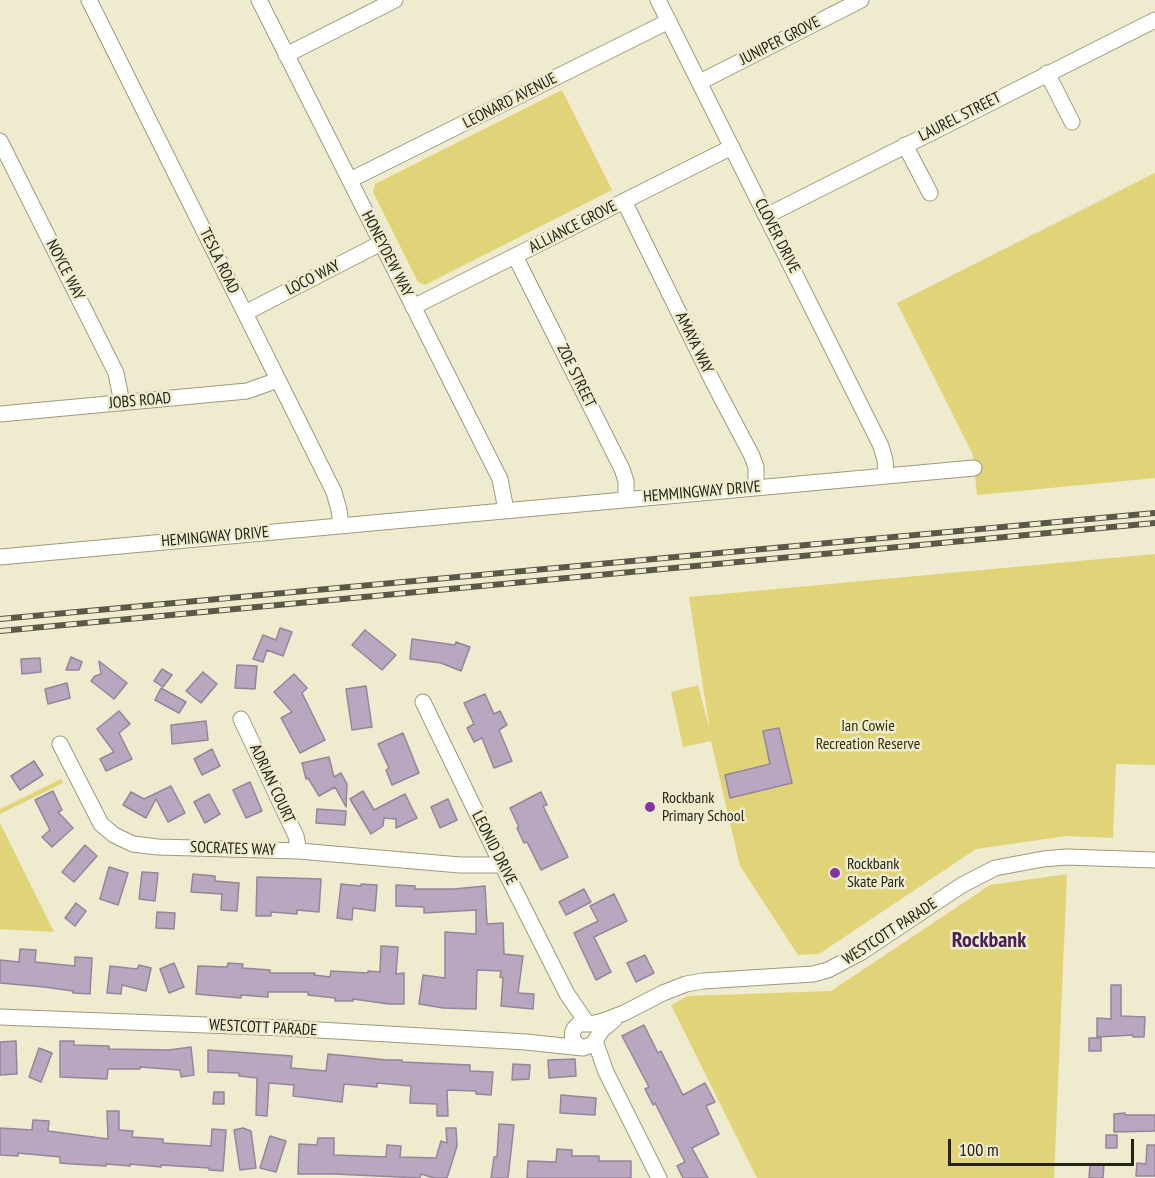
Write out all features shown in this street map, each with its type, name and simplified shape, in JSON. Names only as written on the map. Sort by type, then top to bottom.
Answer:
[{"type":"street","name":"TESLA ROAD","points":[[89,0],[334,492],[341,526]]},
{"type":"street","name":"HONEYDEW WAY","points":[[259,0],[500,478],[506,510]]},
{"type":"street","points":[[286,55],[395,0]]},
{"type":"street","name":"CLOVER DRIVE","points":[[658,0],[881,446],[886,476]]},
{"type":"street","name":"JUNIPER GROVE","points":[[700,82],[851,2]]},
{"type":"street","name":"LAUREL STREET","points":[[766,216],[1155,20]]},
{"type":"street","name":"LEONARD AVENUE","points":[[350,180],[669,21]]},
{"type":"street","points":[[1047,73],[1072,122]]},
{"type":"street","name":"NOYCE WAY","points":[[0,141],[116,373],[122,402]]},
{"type":"street","points":[[905,145],[930,193]]},
{"type":"street","name":"ALLIANCE GROVE","points":[[413,307],[732,147]]},
{"type":"street","name":"AMAYA WAY","points":[[624,201],[752,456],[756,467],[756,488]]},
{"type":"street","name":"LOCO WAY","points":[[245,313],[381,243]]},
{"type":"street","name":"ZOE STREET","points":[[515,256],[622,469],[626,481],[627,499]]},
{"type":"street","name":"JOBS ROAD","points":[[0,414],[247,391],[278,380]]},
{"type":"street","name":"HEMMINGWAY DRIVE","points":[[430,518],[974,468]]},
{"type":"street","name":"HEMINGWAY DRIVE","points":[[0,557],[430,518]]},
{"type":"street","name":"LEONID DRIVE","points":[[423,702],[498,858],[659,1178]]},
{"type":"street","name":"ADRIAN COURT","points":[[241,719],[296,836],[299,851]]},
{"type":"street","name":"SOCRATES WAY","points":[[60,744],[101,824],[114,835],[133,844],[158,847],[299,851],[459,865],[498,858]]},
{"type":"street","name":"WESTCOTT PARADE","points":[[0,1017],[284,1028],[526,1042],[589,1037],[624,1013],[686,984],[813,974],[828,970],[860,953],[962,885],[995,868],[1066,857],[1155,860]]},
{"type":"street","name":"LEONID DRIVE","points":[[567,994],[573,1039],[589,1037]]},
{"type":"street","name":"WESTCOTT PARADE","points":[[526,1042],[560,1036],[573,1031]]},
{"type":"green space","points":[[562,90],[612,190],[425,285],[418,282],[373,192],[375,184]]},
{"type":"green space","points":[[1155,173],[1155,478],[977,495],[973,455],[897,303]]},
{"type":"green space","name":"Ian Cowie Recreation Reserve","points":[[1155,554],[1155,765],[1116,764],[1113,838],[1066,836],[976,849],[819,954],[798,955],[740,866],[711,741],[683,747],[671,692],[698,685],[710,731],[689,597]]},
{"type":"green space","points":[[61,779],[63,783],[0,814],[0,809]]},
{"type":"green space","points":[[0,823],[54,932],[0,929]]},
{"type":"green space","points":[[1067,874],[1054,1178],[757,1178],[671,1005],[688,996],[831,991],[990,885]]},
{"type":"building","points":[[280,628],[292,632],[283,656],[267,650],[263,662],[253,659],[263,635],[276,640]]},
{"type":"building","points":[[365,630],[396,655],[382,670],[352,645]]},
{"type":"building","points":[[412,639],[455,645],[456,642],[470,647],[461,671],[441,663],[410,659]]},
{"type":"building","points":[[71,657],[82,662],[79,670],[66,670]]},
{"type":"building","points":[[40,658],[41,672],[22,674],[21,659]]},
{"type":"building","points":[[99,661],[127,683],[114,699],[91,681],[95,676],[101,674]]},
{"type":"building","points":[[237,665],[257,666],[255,689],[235,688]]},
{"type":"building","points":[[162,669],[172,675],[163,687],[154,681]]},
{"type":"building","points":[[203,672],[217,684],[201,703],[186,691]]},
{"type":"building","points":[[294,674],[307,688],[302,693],[325,740],[300,753],[281,718],[292,712],[274,692]]},
{"type":"building","points":[[67,683],[70,698],[48,704],[45,689]]},
{"type":"building","points":[[366,686],[372,727],[352,730],[346,689]]},
{"type":"building","points":[[161,688],[186,702],[179,713],[155,700]]},
{"type":"building","points":[[485,694],[494,714],[500,711],[507,725],[499,730],[512,761],[494,768],[482,738],[474,742],[467,728],[474,724],[464,703]]},
{"type":"building","points":[[119,711],[130,724],[119,733],[132,759],[106,771],[100,759],[114,752],[97,729]]},
{"type":"building","points":[[206,721],[208,740],[172,744],[171,725]]},
{"type":"building","points":[[779,728],[792,783],[730,798],[725,775],[770,764],[763,731]]},
{"type":"building","points":[[403,733],[419,773],[392,785],[386,770],[389,768],[378,744]]},
{"type":"building","points":[[212,749],[220,766],[202,775],[194,759]]},
{"type":"building","points":[[329,757],[334,777],[341,773],[347,784],[346,807],[335,787],[319,796],[308,778],[306,779],[302,763]]},
{"type":"building","points":[[34,761],[43,775],[20,790],[11,776]]},
{"type":"building","points":[[250,782],[262,811],[246,818],[233,790]]},
{"type":"building","points":[[171,786],[185,813],[168,822],[156,799],[146,818],[123,805],[131,792],[144,799]]},
{"type":"building","points":[[53,791],[62,810],[58,812],[73,828],[52,847],[42,837],[50,830],[35,800]]},
{"type":"building","points":[[363,791],[374,810],[405,794],[417,818],[396,828],[396,819],[384,818],[383,826],[371,834],[350,799]]},
{"type":"building","points":[[541,792],[547,805],[543,806],[568,857],[541,870],[527,842],[524,843],[510,808]]},
{"type":"building","points":[[209,794],[220,814],[205,823],[194,802]]},
{"type":"building","points":[[448,799],[457,820],[440,828],[431,807]]},
{"type":"building","points":[[317,809],[346,811],[345,825],[316,823]]},
{"type":"building","points":[[85,845],[97,856],[74,882],[62,872]]},
{"type":"building","points":[[109,867],[128,873],[118,905],[100,899]]},
{"type":"building","points":[[142,872],[158,873],[155,901],[139,899]]},
{"type":"building","points":[[193,874],[215,876],[215,881],[239,883],[237,911],[221,910],[222,894],[191,892]]},
{"type":"building","points":[[257,877],[321,879],[319,912],[297,910],[297,914],[271,912],[271,916],[256,916]]},
{"type":"building","points":[[341,884],[377,885],[375,911],[353,908],[352,920],[337,918]]},
{"type":"building","points":[[396,885],[415,886],[415,889],[485,886],[487,924],[503,923],[504,954],[523,956],[518,993],[534,994],[533,1009],[501,1006],[503,978],[500,977],[501,971],[477,970],[476,1009],[443,1008],[419,1004],[423,975],[445,978],[445,932],[476,934],[476,910],[424,913],[424,907],[396,906]]},
{"type":"building","points":[[584,889],[591,902],[566,915],[559,902]]},
{"type":"building","points":[[614,894],[627,921],[594,937],[611,972],[596,980],[574,933],[598,921],[590,906]]},
{"type":"building","points":[[76,903],[86,911],[75,926],[65,918]]},
{"type":"building","points":[[157,912],[175,913],[174,929],[156,928]]},
{"type":"building","points":[[381,946],[398,947],[396,974],[404,973],[404,1004],[353,999],[353,1001],[335,1001],[335,998],[308,995],[308,992],[268,992],[268,997],[241,995],[241,998],[196,994],[198,966],[227,967],[228,963],[243,964],[242,968],[270,970],[270,973],[315,973],[314,975],[330,977],[331,971],[380,972]]},
{"type":"building","points":[[20,949],[36,950],[35,962],[75,966],[75,957],[92,958],[90,994],[0,983],[0,960],[19,962]]},
{"type":"building","points":[[645,955],[654,973],[636,982],[627,963]]},
{"type":"building","points":[[174,963],[184,987],[169,993],[160,969]]},
{"type":"building","points":[[139,965],[151,968],[146,991],[122,985],[121,994],[107,993],[110,966],[137,969]]},
{"type":"building","points":[[1111,985],[1121,985],[1121,1016],[1145,1017],[1144,1037],[1133,1037],[1133,1035],[1097,1037],[1097,1018],[1111,1019]]},
{"type":"building","points":[[644,1025],[658,1053],[661,1051],[683,1095],[705,1083],[715,1102],[706,1106],[719,1134],[692,1148],[708,1178],[683,1178],[677,1166],[685,1162],[655,1103],[653,1105],[645,1089],[649,1087],[622,1036]]},
{"type":"building","points":[[1089,1038],[1101,1038],[1101,1051],[1089,1051]]},
{"type":"building","points":[[16,1041],[17,1074],[0,1075],[0,1042]]},
{"type":"building","points":[[60,1041],[74,1041],[74,1045],[109,1046],[109,1049],[169,1050],[191,1047],[194,1075],[181,1077],[180,1070],[140,1067],[140,1069],[108,1069],[107,1079],[60,1077]]},
{"type":"building","points":[[39,1048],[52,1053],[41,1082],[29,1077]]},
{"type":"building","points":[[208,1050],[292,1056],[291,1068],[326,1071],[328,1054],[402,1060],[402,1062],[470,1065],[470,1071],[493,1072],[491,1095],[476,1094],[476,1091],[447,1090],[448,1116],[437,1116],[437,1104],[410,1103],[411,1086],[377,1083],[377,1087],[344,1084],[342,1102],[293,1096],[294,1085],[269,1083],[267,1116],[256,1115],[257,1078],[239,1076],[239,1073],[208,1072]]},
{"type":"building","points":[[575,1059],[576,1076],[549,1078],[548,1060]]},
{"type":"building","points":[[513,1064],[530,1065],[529,1079],[512,1080]]},
{"type":"building","points":[[214,1092],[224,1092],[224,1104],[213,1104]]},
{"type":"building","points":[[561,1095],[596,1098],[595,1115],[560,1113]]},
{"type":"building","points":[[107,1111],[119,1111],[119,1130],[133,1131],[132,1137],[163,1139],[163,1143],[211,1146],[212,1129],[226,1130],[223,1171],[161,1165],[161,1167],[130,1164],[130,1166],[106,1164],[106,1166],[72,1164],[60,1163],[60,1157],[18,1153],[18,1156],[0,1155],[0,1128],[32,1130],[33,1120],[49,1121],[48,1131],[108,1139]]},
{"type":"building","points":[[1125,1113],[1125,1115],[1155,1115],[1155,1131],[1114,1132],[1114,1114]]},
{"type":"building","points":[[499,1124],[514,1125],[508,1178],[491,1178],[494,1157],[497,1157]]},
{"type":"building","points":[[243,1128],[251,1131],[256,1168],[240,1170],[234,1130]]},
{"type":"building","points":[[446,1128],[456,1128],[457,1146],[447,1178],[434,1178],[421,1174],[420,1178],[298,1174],[299,1144],[317,1145],[318,1138],[334,1138],[334,1155],[386,1157],[387,1145],[401,1146],[400,1157],[436,1158],[441,1141],[447,1143]]},
{"type":"building","points":[[1106,1135],[1117,1135],[1117,1148],[1106,1148]]},
{"type":"building","points":[[270,1136],[286,1141],[276,1172],[260,1168]]},
{"type":"building","points":[[1147,1145],[1155,1145],[1155,1176],[1136,1176],[1137,1163],[1146,1164]]},
{"type":"building","points":[[557,1149],[572,1150],[572,1156],[599,1156],[599,1161],[631,1161],[631,1178],[527,1178],[528,1161],[556,1162]]},
{"type":"building","points":[[1090,1164],[1104,1164],[1103,1178],[1089,1178]]},
{"type":"railway","points":[[0,619],[1155,513]]},
{"type":"railway","points":[[0,631],[1155,523]]},
{"type":"place","name":"Rockbank Primary School","points":[[650,807]]},
{"type":"place","name":"Rockbank Skate Park","points":[[835,873]]},
{"type":"district","name":"Rockbank","points":[[989,941]]}]
